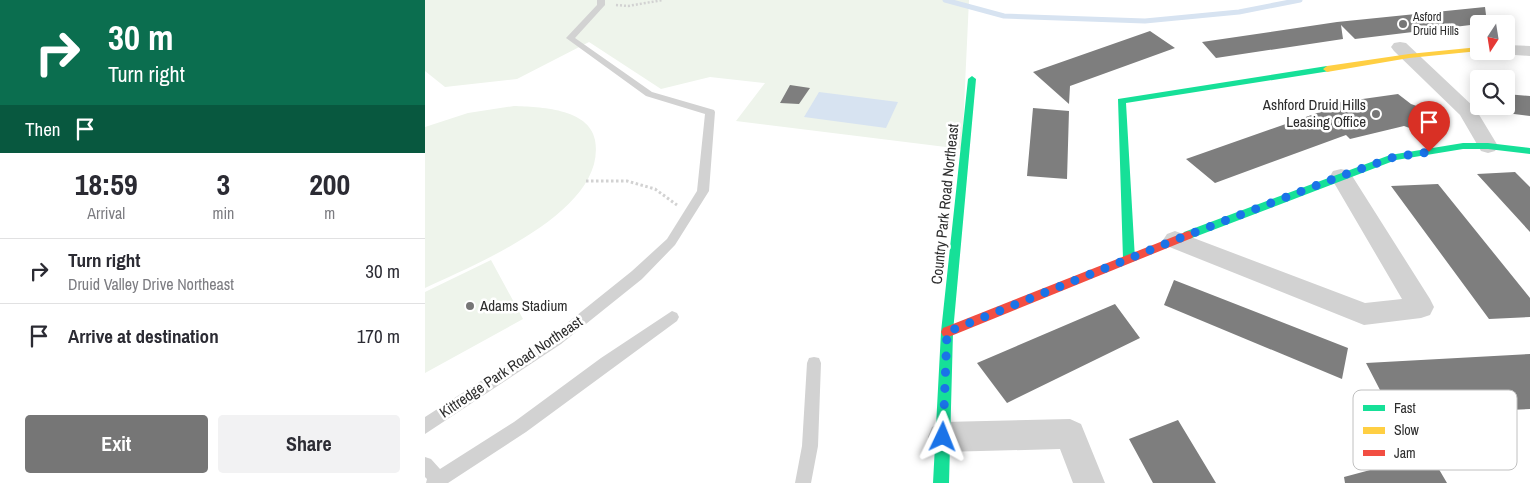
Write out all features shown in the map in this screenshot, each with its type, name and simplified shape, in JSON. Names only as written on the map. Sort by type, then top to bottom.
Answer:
[{"type":"street","points":[[1129,259],[1121,101],[1405,52],[1470,50]]},
{"type":"street","points":[[1515,50],[1530,51]]},
{"type":"street","points":[[1405,52],[1468,112],[1488,146]]},
{"type":"street","name":"Country Park Road Northeast","points":[[941,483],[947,332],[972,79]]},
{"type":"street","points":[[947,332],[1175,240],[1394,157],[1463,146],[1488,146],[1530,151]]},
{"type":"street","points":[[1175,240],[1364,314],[1421,307],[1341,176]]},
{"type":"street","points":[[943,437],[1070,434],[1089,483]]},
{"type":"lane","name":"Kittredge Park Road Northeast","points":[[425,426],[556,340],[637,275],[671,242],[703,191],[710,112],[649,94],[570,38],[601,2]]},
{"type":"lane","points":[[425,465],[437,481],[520,427],[671,317]]},
{"type":"lane","points":[[803,483],[810,446],[814,363]]},
{"type":"path","points":[[601,2],[629,6],[663,0]]},
{"type":"path","points":[[586,181],[627,181],[655,189],[671,201],[691,211]]},
{"type":"shaded area","points":[[425,0],[969,0],[962,149],[736,121],[765,83],[710,77],[661,89],[589,42],[517,79],[445,87],[425,71]]},
{"type":"shaded area","points":[[514,106],[562,111],[583,121],[591,129],[595,140],[594,166],[581,190],[560,212],[534,232],[475,265],[425,288],[425,127],[468,113]]},
{"type":"shaded area","name":"Adams Stadium","points":[[491,260],[523,319],[425,373],[425,292]]},
{"type":"water","points":[[819,92],[898,102],[886,128],[804,117]]},
{"type":"building","points":[[1485,7],[1486,15],[1470,15],[1470,25],[1355,39],[1341,25],[1343,39],[1216,58],[1202,42],[1337,22]]},
{"type":"building","points":[[1150,31],[1175,48],[1070,86],[1069,104],[1033,72]]},
{"type":"building","points":[[790,85],[810,88],[799,104],[780,103]]},
{"type":"building","points":[[1398,94],[1411,104],[1431,111],[1418,131],[1404,126],[1350,139],[1346,135],[1215,183],[1186,159],[1320,112],[1313,106]]},
{"type":"building","points":[[1515,95],[1530,96],[1530,116],[1515,114]]},
{"type":"building","points":[[1033,108],[1069,111],[1067,179],[1027,176]]},
{"type":"building","points":[[1515,172],[1530,187],[1530,232],[1477,174]]},
{"type":"building","points":[[1438,184],[1530,298],[1530,317],[1489,319],[1391,186]]},
{"type":"building","points":[[1174,280],[1348,348],[1342,379],[1164,305]]},
{"type":"building","points":[[1115,304],[1140,338],[1007,403],[977,363]]},
{"type":"building","points":[[1530,354],[1530,409],[1517,410],[1517,390],[1380,390],[1366,363]]},
{"type":"building","points":[[1178,420],[1216,483],[1153,483],[1129,439]]},
{"type":"building","points":[[1370,470],[1439,470],[1447,483],[1345,483],[1344,477]]},
{"type":"waterway","points":[[945,0],[1004,16],[1145,21],[1239,12],[1300,0]]},
{"type":"traffic: fast","points":[[1129,259],[1121,101],[1327,69]]},
{"type":"traffic: fast","points":[[941,483],[947,332],[972,79]]},
{"type":"traffic: fast","points":[[1188,235],[1394,157],[1463,146],[1488,146],[1530,151]]},
{"type":"traffic: slow","points":[[1327,69],[1409,56],[1470,50]]},
{"type":"traffic: jam","points":[[947,332],[1188,235]]},
{"type":"place","name":"Asford Druid Hills","points":[[1403,24]]},
{"type":"place","name":"Ashford Druid Hills Leasing Office","points":[[1376,114]]},
{"type":"place","name":"Adams Stadium","points":[[470,306]]},
{"type":"route","points":[[943,437],[947,332],[1175,240],[1341,176],[1394,157],[1429,152]]}]
